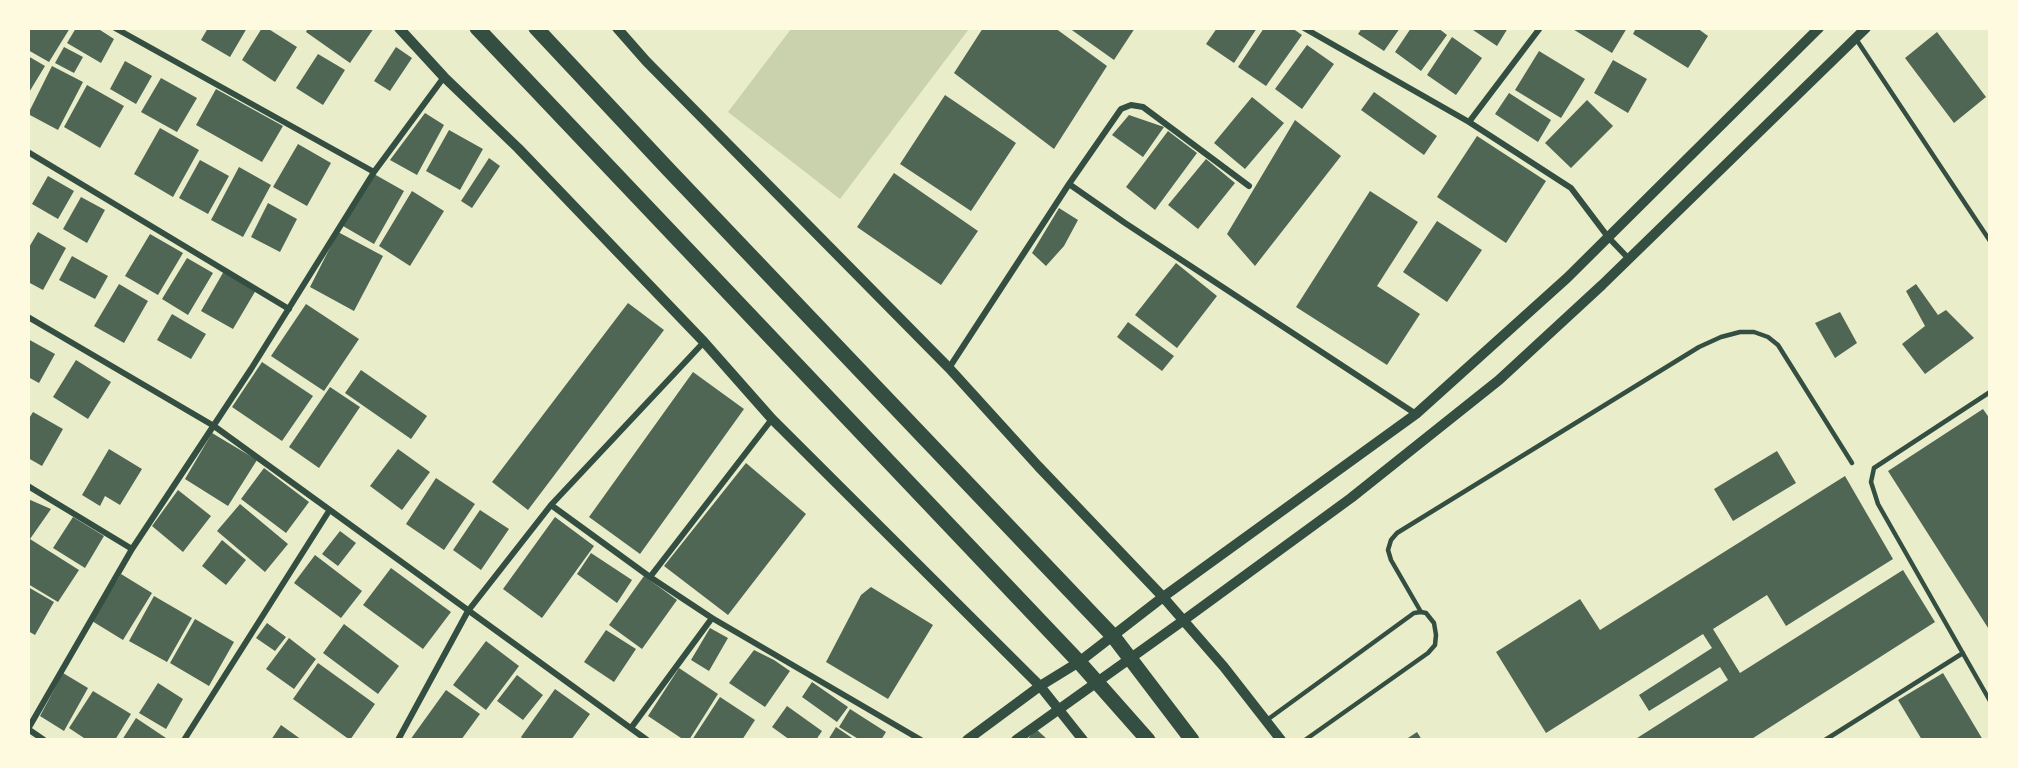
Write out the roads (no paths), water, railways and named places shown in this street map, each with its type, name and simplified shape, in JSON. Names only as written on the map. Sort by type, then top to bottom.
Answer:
[{"type":"main road","points":[[477,28],[1079,662],[1148,740]]},
{"type":"main road","points":[[536,28],[1113,636],[1192,740]]},
{"type":"street","points":[[116,28],[374,172]]},
{"type":"street","points":[[399,28],[444,77],[518,148],[704,342],[772,419],[1040,686],[1083,740]]},
{"type":"street","points":[[617,28],[646,62],[949,368],[1038,466],[1164,597],[1267,720],[1281,740]]},
{"type":"street","points":[[1304,28],[1469,122],[1571,188],[1608,237],[1629,259]]},
{"type":"street","points":[[1469,122],[1540,28]]},
{"type":"street","points":[[967,740],[1040,686],[1079,662],[1164,597],[1416,414],[1567,278],[1819,28]]},
{"type":"street","points":[[1016,740],[1351,498],[1499,380],[1629,259],[1866,28]]},
{"type":"street","points":[[44,740],[28,729],[132,549],[214,426],[374,172],[444,77]]},
{"type":"street","points":[[949,368],[1069,184],[1121,109],[1131,105],[1143,107],[1249,186]]},
{"type":"street","points":[[28,152],[289,309]]},
{"type":"street","points":[[1069,184],[1416,414]]},
{"type":"street","points":[[28,317],[214,426],[647,740]]},
{"type":"street","points":[[398,740],[468,611],[551,505],[704,342]]},
{"type":"street","points":[[650,577],[772,419]]},
{"type":"street","points":[[28,486],[132,549]]},
{"type":"street","points":[[551,505],[650,577],[712,618],[921,740]]},
{"type":"street","points":[[184,740],[329,511]]},
{"type":"street","points":[[632,728],[712,618]]},
{"type":"lane","points":[[1856,39],[1989,242]]},
{"type":"lane","points":[[1421,612],[1391,560],[1388,550],[1391,540],[1397,533],[1699,347],[1721,337],[1740,332],[1754,332],[1768,337],[1778,345],[1852,463]]},
{"type":"lane","points":[[1989,392],[1874,468],[1871,482],[1878,504],[1989,701]]},
{"type":"lane","points":[[1267,720],[1414,613],[1426,614],[1434,623],[1436,635],[1435,645],[1428,653],[1305,740]]},
{"type":"lane","points":[[1825,740],[1963,652]]}]
